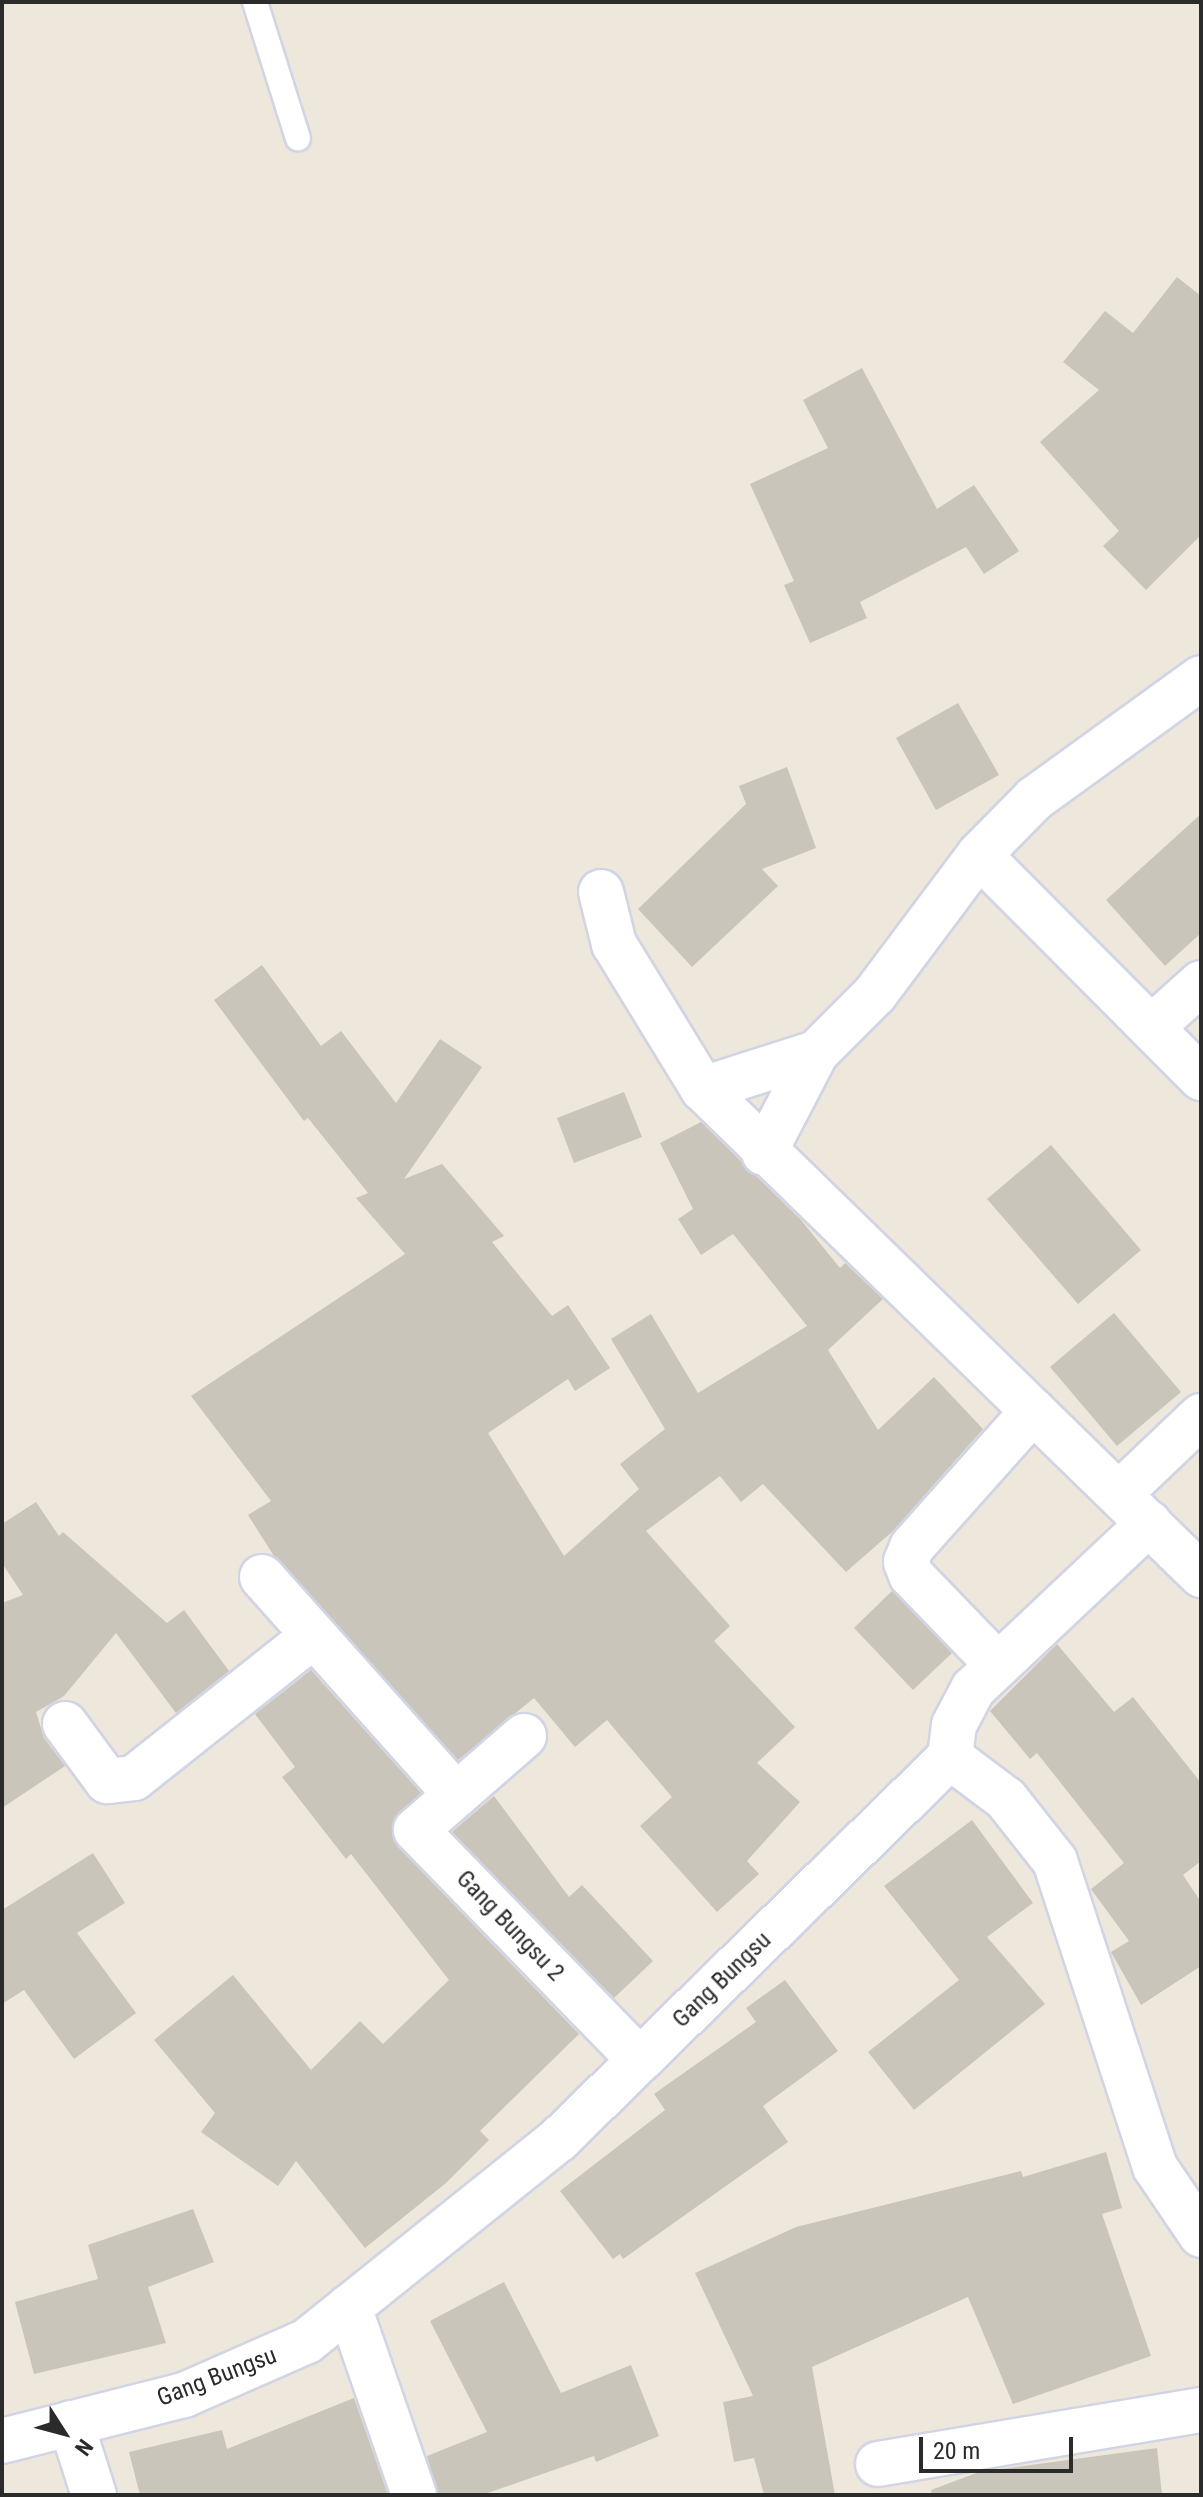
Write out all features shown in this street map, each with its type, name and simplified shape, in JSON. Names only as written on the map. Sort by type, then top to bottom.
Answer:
[{"type":"street","points":[[764,1153],[816,1053],[875,994],[979,855],[1034,799],[1201,678]]},
{"type":"street","points":[[979,855],[1153,1026],[1201,1078]]},
{"type":"street","points":[[601,892],[614,944],[703,1089],[764,1153],[1201,1575]]},
{"type":"street","points":[[1153,1026],[1201,983]]},
{"type":"street","points":[[703,1089],[816,1053]]},
{"type":"street","points":[[997,1664],[911,1575],[906,1562],[912,1547],[1033,1411]]},
{"type":"street","points":[[1201,1416],[1134,1508],[961,1706],[950,1757],[1006,1799],[1055,1861],[1155,2167],[1201,2235]]},
{"type":"street","points":[[262,1577],[312,1637],[456,1795]]},
{"type":"street","points":[[65,1724],[107,1781],[134,1778],[312,1637]]},
{"type":"street","name":"Gang Bungsu 2","points":[[524,1736],[416,1830],[640,2060]]},
{"type":"street","name":"Gang Bungsu","points":[[2,2441],[184,2395],[307,2341],[558,2140],[950,1757]]},
{"type":"street","points":[[349,2307],[414,2495]]},
{"type":"street","points":[[878,2464],[1201,2410]]},
{"type":"street","points":[[71,2423],[94,2495]]},
{"type":"lane","points":[[255,2],[298,138]]},
{"type":"building","points":[[1177,277],[1201,296],[1201,535],[1146,590],[1103,546],[1119,531],[1040,442],[1099,390],[1063,362],[1105,311],[1133,333]]},
{"type":"building","points":[[862,368],[937,509],[974,485],[1019,551],[984,574],[966,547],[860,602],[867,618],[810,643],[784,585],[794,581],[750,484],[828,448],[803,400]]},
{"type":"building","points":[[958,703],[999,775],[936,810],[896,738]]},
{"type":"building","points":[[787,767],[816,848],[762,869],[778,886],[692,967],[638,909],[746,804],[739,786]]},
{"type":"building","points":[[1201,814],[1201,933],[1165,966],[1106,900]]},
{"type":"building","points":[[262,965],[321,1046],[341,1031],[396,1103],[440,1039],[482,1067],[404,1179],[442,1164],[504,1236],[492,1242],[552,1316],[568,1305],[610,1368],[575,1391],[568,1379],[488,1433],[564,1556],[639,1489],[620,1464],[665,1429],[611,1339],[651,1314],[698,1393],[807,1326],[733,1234],[701,1255],[678,1219],[693,1209],[660,1143],[701,1122],[801,1220],[840,1268],[845,1263],[883,1299],[828,1350],[878,1430],[934,1377],[983,1429],[893,1531],[846,1572],[763,1484],[741,1502],[720,1476],[646,1531],[730,1626],[714,1641],[795,1727],[757,1763],[800,1802],[747,1861],[759,1874],[717,1912],[640,1826],[672,1797],[607,1720],[575,1747],[534,1698],[458,1760],[274,1556],[248,1515],[271,1501],[191,1396],[405,1254],[356,1198],[368,1193],[308,1118],[304,1121],[214,1000]]},
{"type":"building","points":[[624,1092],[642,1137],[574,1163],[557,1118]]},
{"type":"building","points":[[1051,1145],[1141,1250],[1078,1304],[987,1199]]},
{"type":"building","points":[[1114,1313],[1181,1392],[1117,1446],[1050,1367]]},
{"type":"building","points":[[36,1502],[59,1536],[63,1532],[167,1623],[184,1610],[229,1671],[176,1713],[116,1633],[64,1696],[36,1712],[44,1738],[65,1766],[2,1808],[2,1603],[23,1595],[2,1563],[2,1524]]},
{"type":"building","points":[[892,1591],[952,1653],[913,1690],[854,1628]]},
{"type":"building","points":[[1057,1644],[1114,1712],[1133,1697],[1201,1783],[1201,1861],[1183,1875],[1201,1902],[1201,1966],[1141,2005],[1111,1952],[1129,1941],[1091,1889],[1124,1863],[1037,1753],[1030,1759],[990,1711]]},
{"type":"building","points":[[311,1670],[421,1793],[393,1822],[398,1847],[579,2034],[480,2131],[489,2140],[446,2183],[365,2248],[296,2161],[278,2186],[201,2132],[215,2113],[154,2040],[233,1975],[311,2070],[360,2021],[383,2044],[449,1980],[351,1854],[346,1859],[282,1777],[295,1767],[255,1714]]},
{"type":"building","points":[[494,1796],[569,1897],[582,1885],[653,1961],[614,1998],[452,1832]]},
{"type":"building","points":[[972,1820],[1033,1903],[987,1937],[1045,2004],[914,2110],[868,2052],[959,1980],[884,1886]]},
{"type":"building","points":[[93,1853],[125,1903],[77,1933],[136,2013],[74,2059],[24,1990],[2,2004],[2,1910]]},
{"type":"building","points":[[785,1980],[838,2051],[763,2106],[788,2142],[623,2259],[620,2254],[613,2259],[560,2191],[665,2110],[654,2094],[756,2022],[746,2008]]},
{"type":"building","points":[[1106,2152],[1122,2208],[1102,2214],[1151,2356],[1013,2404],[968,2297],[812,2367],[835,2495],[764,2495],[754,2458],[734,2462],[723,2402],[753,2396],[695,2273],[796,2227],[1021,2171],[1023,2177]]},
{"type":"building","points":[[193,2209],[214,2262],[148,2287],[166,2343],[34,2374],[15,2302],[98,2279],[88,2245]]},
{"type":"building","points":[[504,2282],[561,2393],[631,2365],[659,2436],[596,2462],[594,2456],[482,2495],[438,2495],[427,2456],[487,2432],[430,2321]]},
{"type":"building","points":[[354,2398],[388,2495],[140,2495],[129,2452],[222,2430],[227,2449]]},
{"type":"building","points":[[1157,2448],[1162,2495],[932,2495],[931,2490],[979,2472]]}]
